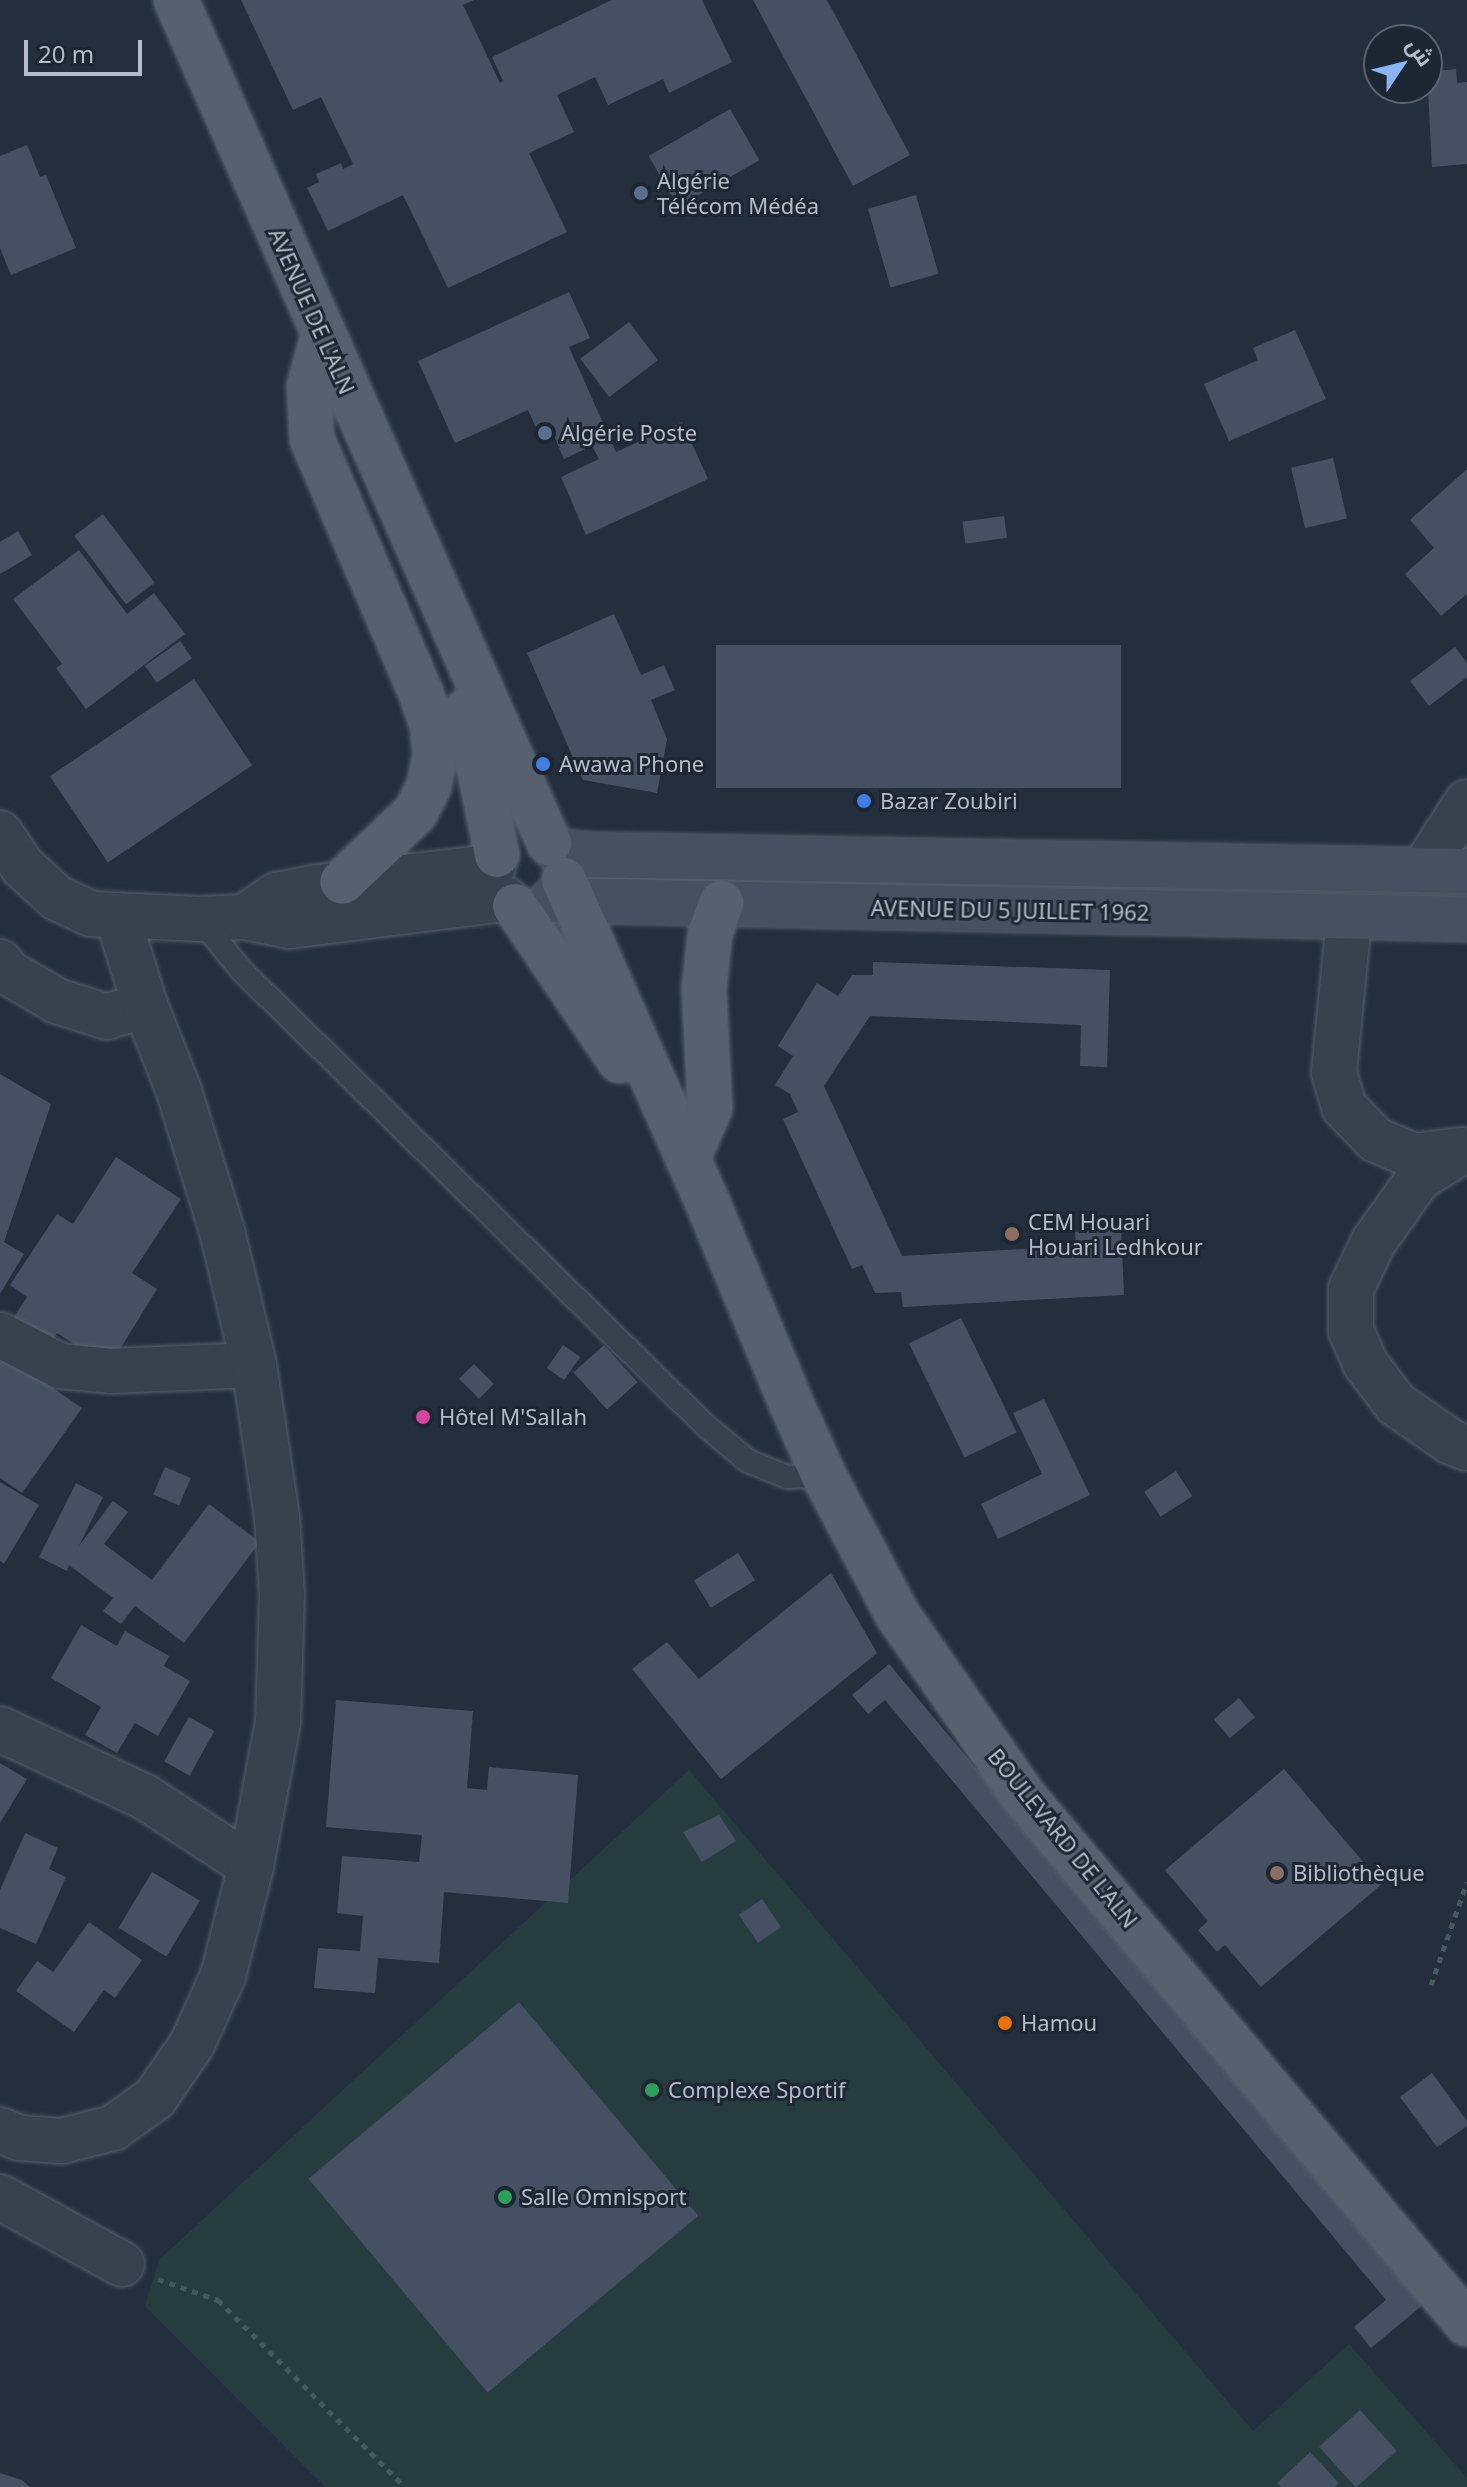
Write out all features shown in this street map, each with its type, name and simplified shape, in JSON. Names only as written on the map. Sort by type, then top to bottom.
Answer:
[{"type":"main road","name":"AVENUE DE L'ALN","points":[[176,0],[449,622],[534,878]]},
{"type":"main road","points":[[323,336],[309,386],[312,439],[422,696],[432,725],[435,755],[429,786],[415,813],[342,882]]},
{"type":"main road","points":[[534,878],[605,856],[1467,871]]},
{"type":"main road","points":[[534,878],[688,1159],[709,1206]]},
{"type":"main road","points":[[534,878],[606,1038],[709,1206]]},
{"type":"main road","name":"AVENUE DU 5 JUILLET 1962","points":[[534,878],[721,903],[1349,919],[1467,919]]},
{"type":"main road","points":[[688,1159],[710,1108],[704,989],[710,934],[721,903]]},
{"type":"main road","name":"BOULEVARD DE L'ALN","points":[[709,1206],[824,1476],[897,1614],[1022,1794],[1467,2324]]},
{"type":"street","points":[[1423,870],[1467,802]]},
{"type":"street","points":[[0,833],[22,866],[57,898],[91,914],[200,919],[244,917],[290,926],[534,878]]},
{"type":"street","points":[[244,917],[277,895],[342,882],[534,878]]},
{"type":"street","points":[[0,2130],[20,2138],[62,2141],[113,2128],[155,2098],[192,2044],[223,1976],[251,1866],[278,1722],[282,1594],[277,1517],[254,1365],[214,1203],[179,1091],[145,1005],[117,915]]},
{"type":"street","points":[[1349,919],[1334,1072],[1344,1107],[1376,1140],[1414,1156],[1465,1149]]},
{"type":"street","points":[[0,962],[9,973],[57,1001],[107,1017],[145,1005]]},
{"type":"street","points":[[1465,1149],[1419,1178],[1374,1241],[1351,1289],[1351,1331],[1365,1363],[1396,1404],[1451,1442],[1467,1448]]},
{"type":"street","points":[[0,1335],[60,1366],[111,1371],[254,1365]]},
{"type":"street","points":[[0,1729],[145,1797],[251,1866]]},
{"type":"street","points":[[0,2197],[138,2270]]},
{"type":"lane","points":[[200,919],[241,970],[706,1426],[748,1461],[787,1477],[824,1476]]},
{"type":"path","points":[[1431,1985],[1467,1882]]},
{"type":"path","points":[[138,2270],[218,2300],[405,2487]]},
{"type":"green space","name":"Complexe Sportif","points":[[689,1770],[1253,2431],[1349,2344],[1467,2478],[1467,2487],[325,2487],[145,2306],[159,2260]]},
{"type":"building","points":[[241,0],[474,0],[463,5],[500,83],[503,81],[492,57],[612,0],[702,0],[732,62],[669,93],[663,79],[608,105],[595,77],[557,95],[574,132],[529,153],[567,232],[448,288],[403,195],[328,231],[307,188],[319,182],[316,174],[341,163],[343,169],[353,164],[321,97],[293,110]]},
{"type":"building","points":[[753,0],[827,0],[910,155],[853,186]]},
{"type":"building","points":[[1456,69],[1457,83],[1467,82],[1467,164],[1432,167],[1429,104],[1443,104],[1443,70]]},
{"type":"building","points":[[730,109],[760,160],[678,207],[649,156]]},
{"type":"building","points":[[27,145],[40,177],[46,175],[76,248],[11,275],[0,248],[0,156]]},
{"type":"building","points":[[916,195],[939,274],[891,288],[868,209]]},
{"type":"building","points":[[569,292],[590,338],[569,347],[616,452],[682,422],[708,479],[586,535],[561,477],[599,459],[592,446],[564,459],[551,429],[539,434],[528,410],[455,443],[418,361]]},
{"type":"building","points":[[629,322],[658,360],[609,397],[580,359]]},
{"type":"building","points":[[1295,330],[1326,399],[1229,441],[1204,384],[1258,360],[1253,348]]},
{"type":"building","points":[[1333,458],[1347,518],[1305,528],[1291,468]]},
{"type":"building","points":[[1467,469],[1467,594],[1441,616],[1405,574],[1434,548],[1410,520]]},
{"type":"building","points":[[103,514],[155,583],[126,604],[74,536]]},
{"type":"building","points":[[1004,516],[1007,538],[965,544],[962,522]]},
{"type":"building","points":[[18,531],[32,555],[0,574],[0,542]]},
{"type":"building","points":[[79,550],[127,614],[154,593],[185,634],[86,709],[56,668],[62,664],[13,599]]},
{"type":"building","points":[[614,614],[641,675],[664,665],[675,690],[651,700],[667,739],[657,793],[583,780],[527,653]]},
{"type":"building","points":[[180,641],[192,658],[157,683],[145,666]]},
{"type":"building","points":[[716,645],[1121,645],[1121,788],[716,788]]},
{"type":"building","points":[[1455,647],[1467,663],[1467,677],[1429,706],[1410,681]]},
{"type":"building","points":[[194,679],[252,765],[108,863],[50,776]]},
{"type":"building","points":[[873,962],[1110,970],[1107,1067],[1080,1066],[1081,1025],[870,1016],[824,1086],[902,1256],[1076,1246],[1075,1232],[1121,1229],[1124,1295],[903,1307],[901,1292],[875,1293],[862,1265],[852,1269],[783,1119],[798,1112],[790,1094],[775,1085],[793,1056],[778,1046],[817,983],[838,996],[852,975],[873,975]]},
{"type":"building","points":[[0,1074],[51,1104],[4,1242],[24,1254],[0,1294]]},
{"type":"building","points":[[116,1157],[181,1199],[132,1273],[157,1289],[109,1367],[57,1333],[52,1342],[14,1317],[27,1297],[10,1285],[57,1214],[73,1224]]},
{"type":"building","points":[[961,1318],[1017,1432],[965,1458],[909,1343]]},
{"type":"building","points":[[563,1345],[580,1357],[564,1380],[547,1368]]},
{"type":"building","points":[[604,1345],[637,1382],[607,1410],[574,1372]]},
{"type":"building","points":[[0,1352],[82,1408],[22,1493],[0,1478]]},
{"type":"building","points":[[474,1364],[494,1384],[479,1399],[459,1379]]},
{"type":"building","points":[[1044,1399],[1090,1495],[998,1539],[981,1504],[1042,1474],[1013,1413]]},
{"type":"building","points":[[165,1467],[191,1478],[179,1506],[153,1495]]},
{"type":"building","points":[[1176,1471],[1192,1496],[1160,1517],[1144,1492]]},
{"type":"building","points":[[0,1482],[39,1505],[4,1564],[0,1561]]},
{"type":"building","points":[[76,1483],[103,1497],[79,1546],[113,1501],[128,1512],[104,1544],[152,1580],[209,1504],[260,1542],[184,1643],[135,1606],[121,1624],[103,1611],[113,1598],[69,1565],[67,1571],[39,1557]]},
{"type":"building","points":[[738,1553],[755,1580],[711,1608],[694,1581]]},
{"type":"building","points":[[831,1573],[877,1653],[721,1779],[632,1669],[667,1642],[699,1679]]},
{"type":"building","points":[[81,1625],[117,1646],[125,1631],[169,1656],[164,1666],[190,1681],[158,1736],[135,1723],[117,1753],[85,1735],[101,1707],[51,1678]]},
{"type":"building","points":[[889,1664],[1424,2304],[1371,2348],[1354,2327],[1386,2300],[885,1700],[868,1714],[852,1695]]},
{"type":"building","points":[[1239,1698],[1255,1717],[1230,1738],[1214,1719]]},
{"type":"building","points":[[336,1700],[473,1711],[467,1788],[487,1790],[489,1767],[578,1775],[568,1903],[444,1892],[439,1963],[378,1958],[375,1993],[314,1988],[318,1948],[360,1951],[363,1916],[337,1913],[342,1856],[419,1862],[422,1835],[326,1827]]},
{"type":"building","points":[[189,1717],[214,1731],[190,1776],[164,1762]]},
{"type":"building","points":[[0,1763],[27,1779],[0,1823]]},
{"type":"building","points":[[1284,1769],[1382,1884],[1261,1987],[1225,1945],[1217,1952],[1198,1930],[1208,1921],[1165,1870]]},
{"type":"building","points":[[719,1815],[736,1841],[702,1862],[683,1832]]},
{"type":"building","points":[[25,1833],[58,1848],[49,1869],[66,1877],[36,1944],[0,1928],[0,1890]]},
{"type":"building","points":[[152,1872],[200,1901],[167,1957],[119,1928]]},
{"type":"building","points":[[762,1899],[781,1927],[758,1943],[739,1915]]},
{"type":"building","points":[[89,1922],[142,1960],[115,1998],[104,1990],[74,2032],[16,1991],[37,1961],[53,1972]]},
{"type":"building","name":"Salle Omnisport","points":[[519,2002],[698,2216],[488,2392],[308,2179]]},
{"type":"building","points":[[1432,2073],[1467,2121],[1467,2126],[1437,2147],[1400,2097]]},
{"type":"building","points":[[1360,2410],[1397,2451],[1355,2487],[1319,2447]]},
{"type":"building","points":[[1310,2452],[1339,2483],[1335,2487],[1281,2487],[1277,2483]]},
{"type":"building","points":[[0,2473],[22,2480],[30,2487],[0,2487]]},
{"type":"place","name":"Algérie Télécom Médéa","points":[[641,193]]},
{"type":"place","name":"Algérie Poste","points":[[545,433]]},
{"type":"place","name":"Awawa Phone","points":[[543,764]]},
{"type":"place","name":"Bazar Zoubiri","points":[[864,801]]},
{"type":"place","name":"CEM Houari Houari Ledhkour","points":[[1012,1234]]},
{"type":"place","name":"Hôtel M'Sallah","points":[[423,1417]]},
{"type":"place","name":"Bibliothèque","points":[[1277,1873]]},
{"type":"place","name":"Hamou","points":[[1005,2023]]},
{"type":"place","name":"Complexe Sportif","points":[[652,2090]]},
{"type":"place","name":"Salle Omnisport","points":[[505,2197]]}]
